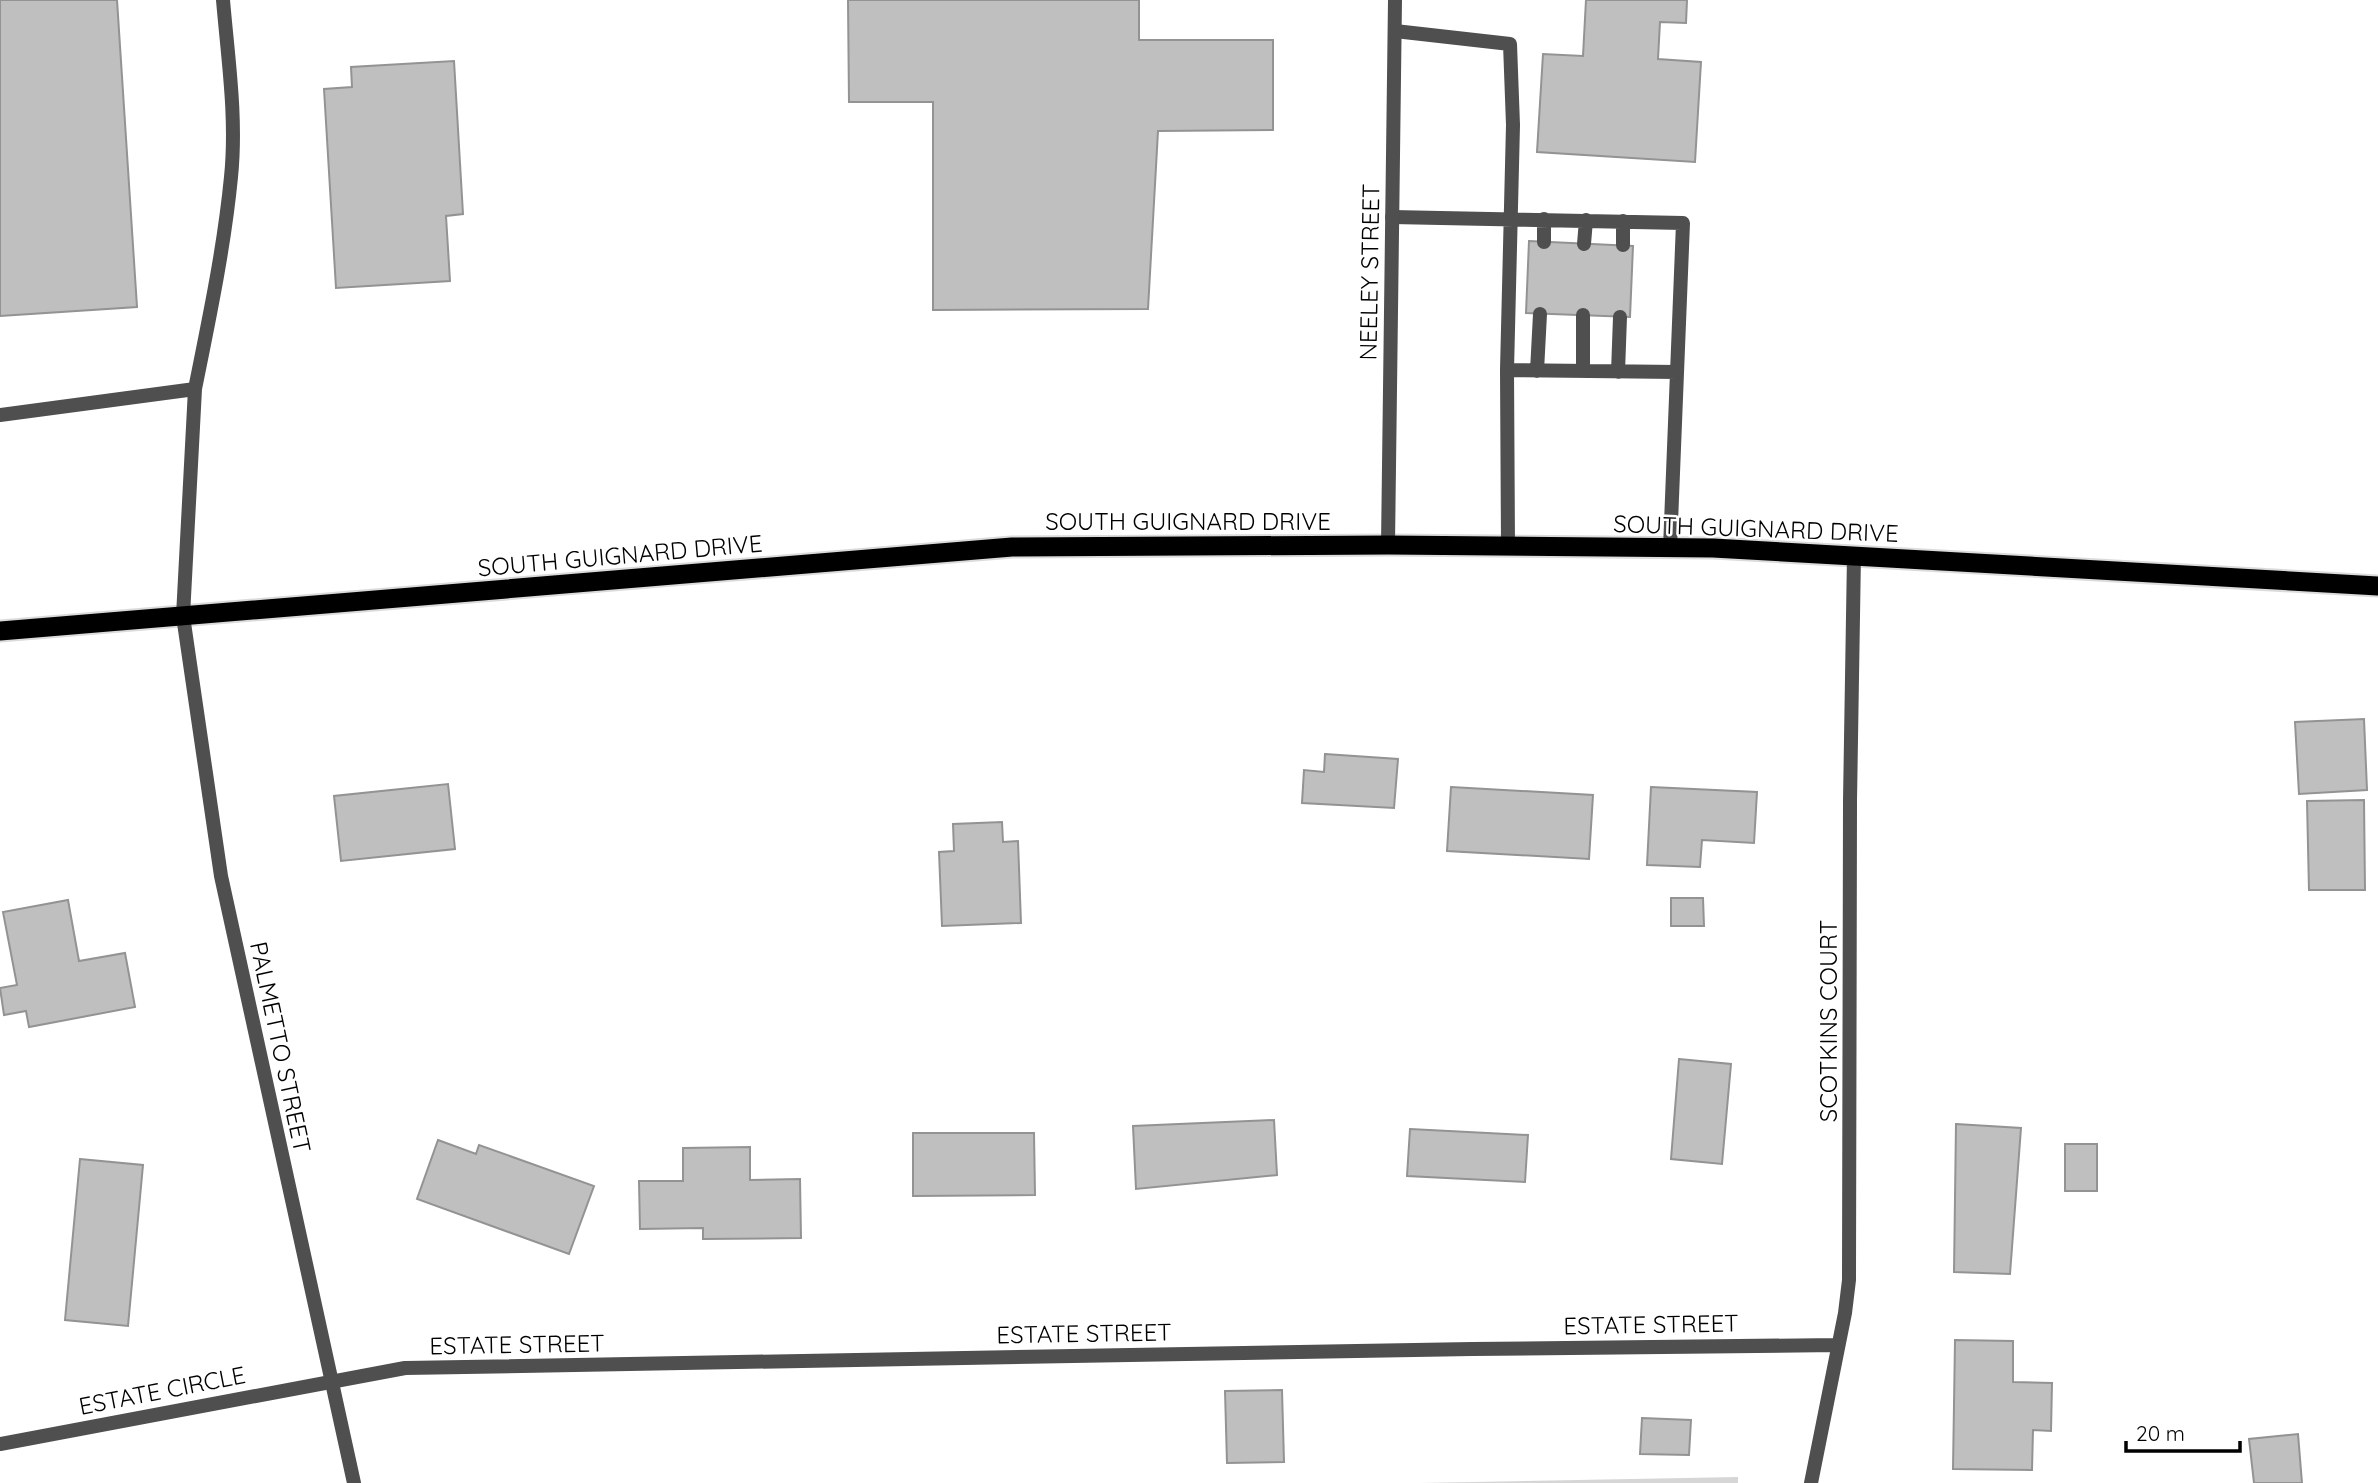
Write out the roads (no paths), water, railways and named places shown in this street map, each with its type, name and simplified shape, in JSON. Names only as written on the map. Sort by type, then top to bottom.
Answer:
[{"type":"highway","name":"SOUTH GUIGNARD DRIVE","points":[[0,631],[1012,547],[1388,545],[1670,548],[1854,555],[2378,586]]},
{"type":"street","name":"PALMETTO STREET","points":[[223,0],[232,109],[231,176],[214,298],[195,389],[183,616],[220,876],[354,1483]]},
{"type":"street","name":"NEELEY STREET","points":[[1388,545],[1395,0]]},
{"type":"street","points":[[1395,32],[1510,44],[1513,125],[1507,370],[1508,546]]},
{"type":"street","points":[[1392,217],[1683,223],[1670,548]]},
{"type":"street","points":[[1544,219],[1544,242]]},
{"type":"street","points":[[1584,244],[1586,220]]},
{"type":"street","points":[[1623,221],[1623,245]]},
{"type":"street","points":[[1537,371],[1539,314]]},
{"type":"street","points":[[1583,315],[1583,372]]},
{"type":"street","points":[[1618,372],[1620,317]]},
{"type":"street","points":[[1507,370],[1677,372]]},
{"type":"street","points":[[0,415],[195,389]]},
{"type":"street","name":"SCOTKINS COURT","points":[[1811,1483],[1845,1313],[1851,1241],[1850,801],[1854,555]]},
{"type":"street","name":"ESTATE STREET","points":[[332,1382],[405,1368],[1838,1345]]},
{"type":"street","name":"ESTATE CIRCLE","points":[[0,1444],[332,1382]]}]
